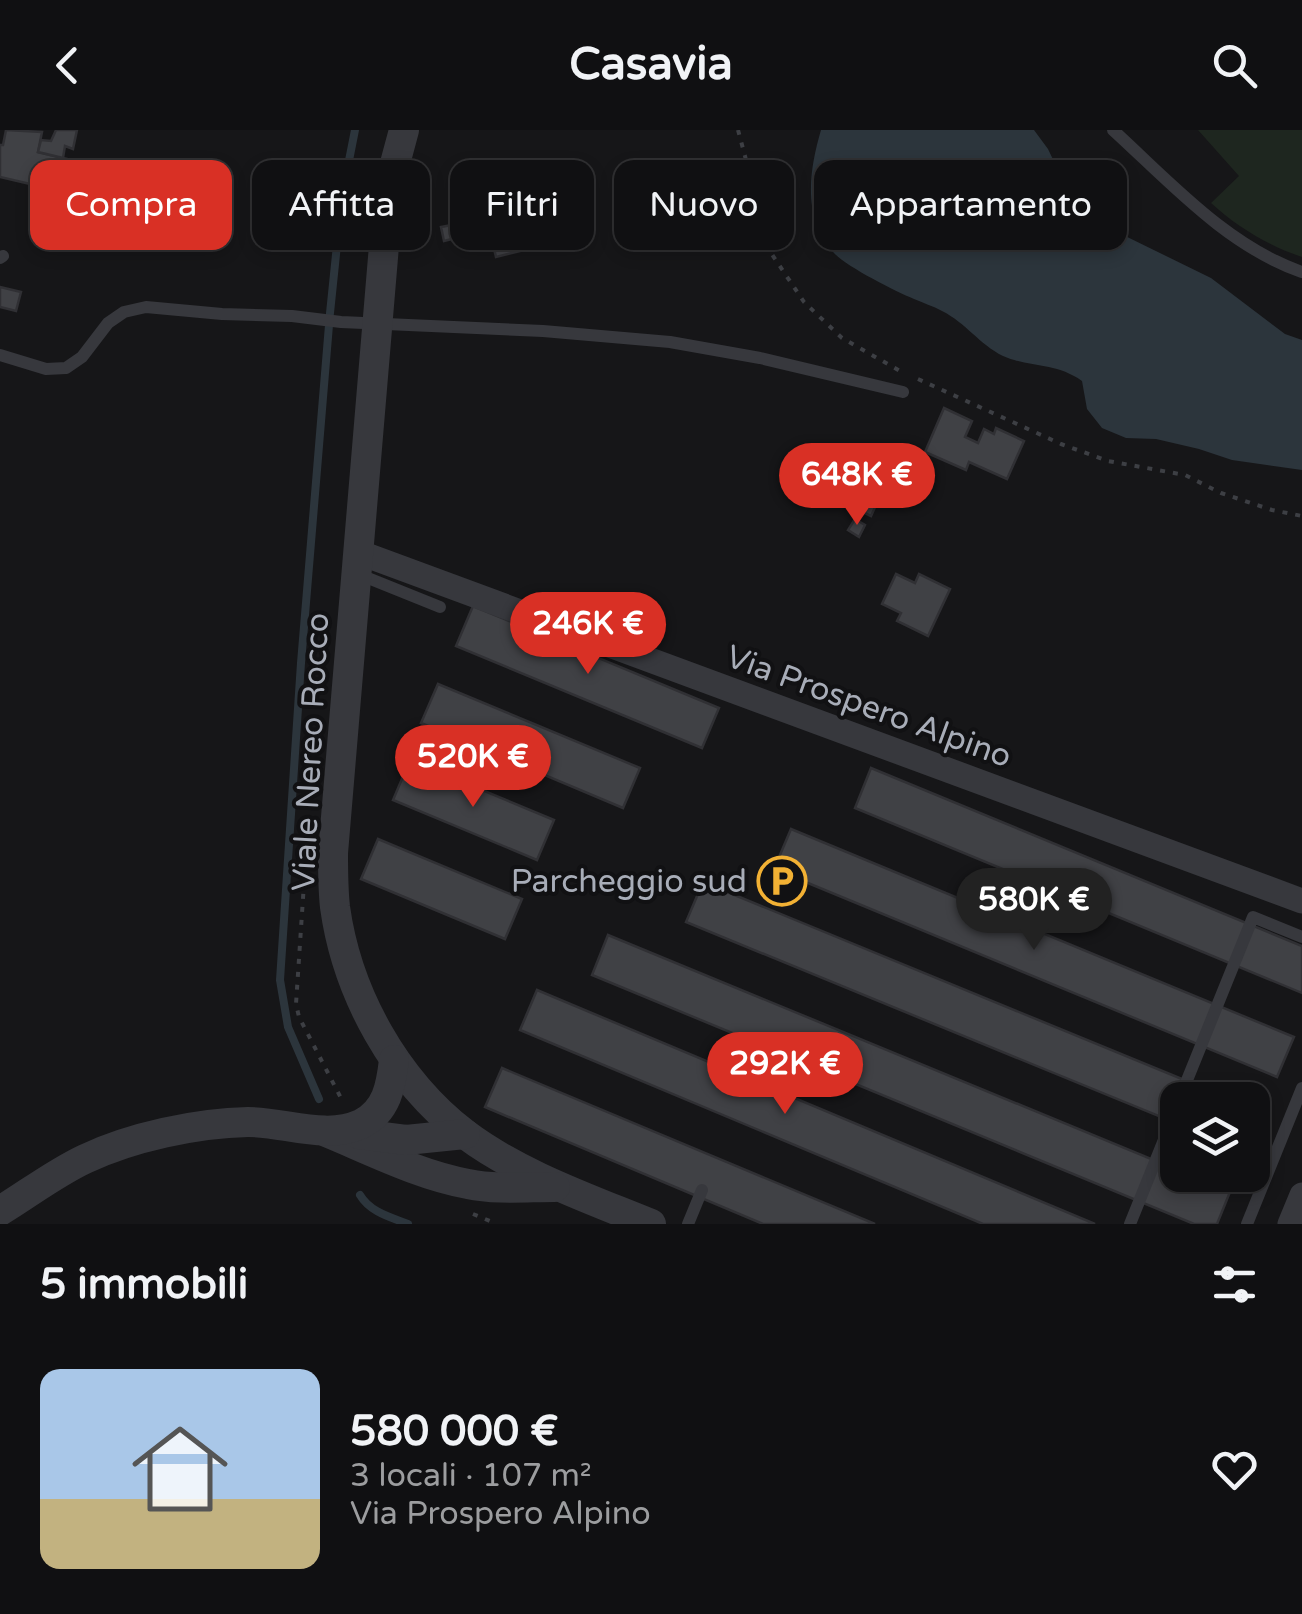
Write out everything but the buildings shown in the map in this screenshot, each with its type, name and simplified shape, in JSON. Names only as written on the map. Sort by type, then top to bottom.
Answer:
[{"type":"street","name":"Viale Nereo Rocco","points":[[404,130],[389,186],[332,853],[335,906],[352,974],[377,1030],[394,1060],[424,1095],[465,1134],[506,1160],[651,1224]]},
{"type":"street","name":"Via Prospero Alpino","points":[[357,562],[1302,901]]},
{"type":"street","points":[[332,1131],[365,1122],[382,1108],[391,1088],[394,1060]]},
{"type":"street","points":[[0,1211],[84,1159],[135,1140],[246,1122],[280,1123],[386,1139],[465,1134],[460,1153],[452,1162],[439,1170],[422,1172]]},
{"type":"street","points":[[332,1131],[422,1172],[467,1184],[496,1188],[564,1187]]},
{"type":"street","points":[[1290,1224],[1302,1195]]},
{"type":"lane","points":[[1113,130],[1207,217],[1269,257],[1302,272]]},
{"type":"lane","points":[[0,355],[46,369],[66,368],[82,357],[108,323],[124,312],[146,307],[670,342],[760,358],[903,392]]},
{"type":"lane","points":[[357,562],[440,607]]},
{"type":"lane","points":[[1186,1082],[1253,917],[1302,937]]},
{"type":"lane","points":[[1247,1224],[1302,1088]]},
{"type":"lane","points":[[1130,1224],[1160,1148]]},
{"type":"lane","points":[[688,1224],[702,1190]]},
{"type":"path","points":[[738,130],[770,254],[804,302],[842,338],[889,366],[1061,444],[1108,461],[1185,475],[1255,504],[1302,516]]},
{"type":"shaded area","points":[[821,130],[1034,130],[1053,160],[814,160],[814,214],[813,162]]},
{"type":"shaded area","points":[[1198,130],[1302,130],[1302,257],[1254,235],[1211,203],[1239,176]]},
{"type":"shaded area","points":[[1127,237],[1211,278],[1285,334],[1302,340],[1302,470],[1232,460],[1156,439],[1126,438],[1102,428],[1087,409],[1082,381],[1062,371],[1003,356],[951,316],[884,285],[832,250],[1127,250]]},
{"type":"waterway","points":[[319,1099],[288,1027],[280,980],[330,313],[342,196],[355,130]]},
{"type":"waterway","points":[[360,1195],[375,1210],[408,1224]]},
{"type":"place","name":"Parcheggio sud","points":[[782,881]]}]
